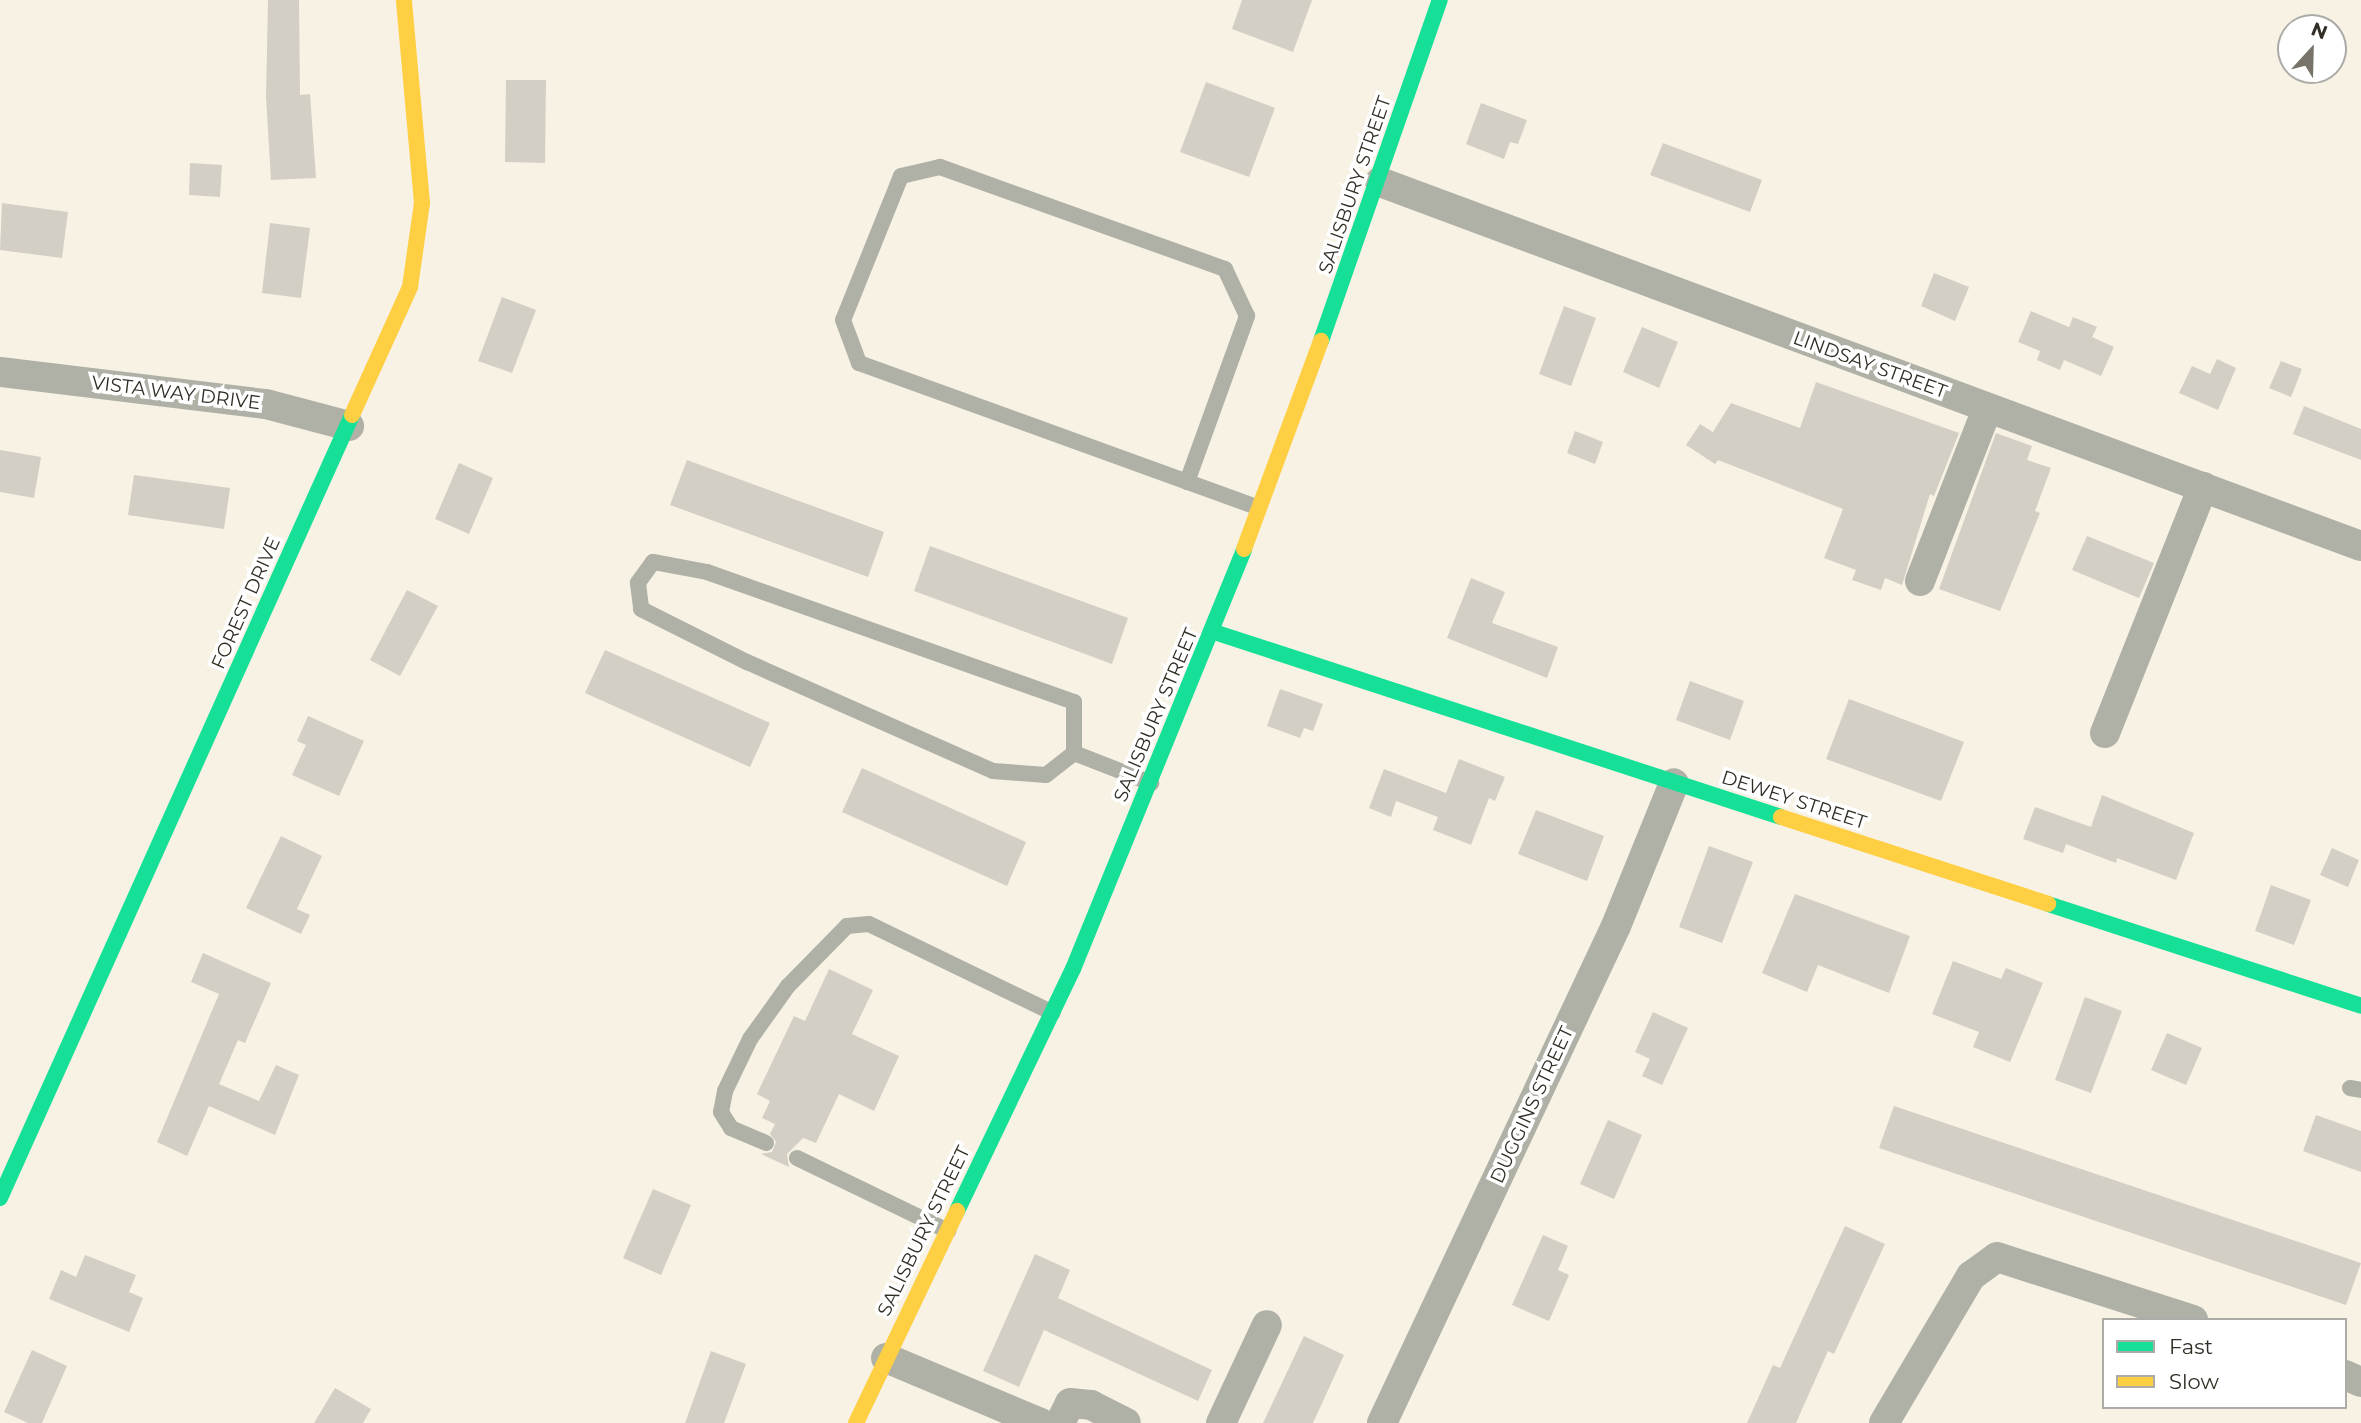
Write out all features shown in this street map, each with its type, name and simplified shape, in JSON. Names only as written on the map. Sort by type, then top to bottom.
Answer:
[{"type":"street","name":"FOREST DRIVE","points":[[0,1198],[387,344],[419,251],[422,203],[404,0]]},
{"type":"street","name":"SALISBURY STREET","points":[[856,1423],[1053,1013],[1214,632],[1380,182],[1440,0]]},
{"type":"street","name":"LINDSAY STREET","points":[[1380,182],[2361,546]]},
{"type":"street","name":"VISTA WAY DRIVE","points":[[0,372],[266,404],[349,426]]},
{"type":"street","points":[[1920,581],[1987,409]]},
{"type":"street","points":[[2105,733],[2203,487]]},
{"type":"street","name":"DEWEY STREET","points":[[1214,632],[2361,1006]]},
{"type":"street","name":"DUGGINS STREET","points":[[1382,1423],[1616,926],[1674,783]]},
{"type":"street","points":[[1884,1423],[1971,1276],[1997,1256],[2187,1318]]},
{"type":"street","points":[[1221,1423],[1267,1325]]},
{"type":"street","points":[[886,1358],[1041,1423]]},
{"type":"street","points":[[1060,1423],[1070,1403],[1091,1405],[1126,1423]]},
{"type":"lane","points":[[1187,482],[1247,316],[1225,269],[940,167],[901,176],[843,320],[859,363],[1187,482],[1259,508]]},
{"type":"lane","points":[[653,562],[707,572],[1074,702],[1074,753],[1046,775],[993,771],[747,662],[642,608],[638,583],[653,562]]},
{"type":"lane","points":[[1074,753],[1151,783]]},
{"type":"lane","points":[[766,1143],[731,1128],[721,1112],[725,1091],[750,1039],[788,986],[847,926],[869,924],[1053,1013]]},
{"type":"lane","points":[[797,1158],[948,1230]]},
{"type":"building","points":[[268,0],[299,0],[300,95],[310,94],[316,178],[271,180],[266,97]]},
{"type":"building","points":[[1242,0],[1312,0],[1293,52],[1232,29]]},
{"type":"building","points":[[506,80],[546,80],[545,163],[505,162]]},
{"type":"building","points":[[1206,82],[1275,108],[1249,177],[1180,152]]},
{"type":"building","points":[[1481,103],[1527,120],[1518,144],[1510,142],[1504,159],[1466,144]]},
{"type":"building","points":[[1663,143],[1762,180],[1750,212],[1650,175]]},
{"type":"building","points":[[190,163],[222,165],[220,197],[189,195]]},
{"type":"building","points":[[2,203],[68,212],[62,258],[0,250]]},
{"type":"building","points":[[270,223],[310,228],[301,298],[262,293]]},
{"type":"building","points":[[1934,273],[1969,287],[1955,321],[1921,306]]},
{"type":"building","points":[[502,297],[536,310],[512,373],[478,361]]},
{"type":"building","points":[[1564,306],[1596,318],[1571,386],[1539,374]]},
{"type":"building","points":[[2031,311],[2069,327],[2073,317],[2097,327],[2092,337],[2114,347],[2101,376],[2064,360],[2060,370],[2037,360],[2040,351],[2018,342]]},
{"type":"building","points":[[1642,327],[1678,342],[1659,388],[1623,372]]},
{"type":"building","points":[[2217,359],[2236,368],[2218,410],[2179,393],[2192,366],[2210,374]]},
{"type":"building","points":[[2281,361],[2302,369],[2291,397],[2269,388]]},
{"type":"building","points":[[1816,382],[1959,433],[1934,496],[1930,494],[1902,585],[1885,578],[1881,590],[1852,580],[1856,570],[1824,558],[1843,509],[1718,460],[1715,464],[1686,445],[1700,424],[1713,432],[1731,403],[1800,428]]},
{"type":"building","points":[[2304,406],[2361,429],[2361,460],[2293,434]]},
{"type":"building","points":[[1575,431],[1603,442],[1595,464],[1567,453]]},
{"type":"building","points":[[1996,433],[2032,446],[2027,460],[2051,468],[2035,511],[2040,513],[2000,611],[1939,589]]},
{"type":"building","points":[[0,450],[41,457],[34,498],[0,492]]},
{"type":"building","points":[[687,460],[884,532],[868,577],[670,505]]},
{"type":"building","points":[[459,463],[493,478],[469,534],[435,519]]},
{"type":"building","points":[[134,475],[230,488],[224,529],[128,515]]},
{"type":"building","points":[[2087,536],[2154,563],[2139,598],[2072,570]]},
{"type":"building","points":[[930,546],[1128,618],[1112,664],[914,591]]},
{"type":"building","points":[[1471,578],[1505,592],[1492,623],[1558,647],[1547,678],[1447,638]]},
{"type":"building","points":[[407,590],[438,606],[400,676],[370,660]]},
{"type":"building","points":[[605,650],[770,723],[750,767],[585,693]]},
{"type":"building","points":[[1690,681],[1744,701],[1730,740],[1676,720]]},
{"type":"building","points":[[1280,689],[1323,704],[1313,731],[1304,728],[1300,738],[1267,726]]},
{"type":"building","points":[[1849,699],[1964,742],[1941,801],[1826,759]]},
{"type":"building","points":[[308,716],[364,741],[339,796],[292,775],[306,745],[297,741]]},
{"type":"building","points":[[1459,759],[1505,777],[1495,801],[1489,798],[1471,845],[1433,830],[1438,817],[1396,801],[1391,817],[1369,808],[1384,769],[1446,793]]},
{"type":"building","points":[[862,768],[1026,842],[1007,886],[842,812]]},
{"type":"building","points":[[2102,795],[2194,833],[2176,880],[2117,858],[2116,863],[2066,844],[2063,853],[2023,839],[2035,807],[2091,827]]},
{"type":"building","points":[[1536,810],[1604,836],[1587,881],[1518,854]]},
{"type":"building","points":[[281,836],[322,856],[297,909],[310,915],[301,934],[246,908]]},
{"type":"building","points":[[1709,846],[1753,862],[1722,943],[1679,927]]},
{"type":"building","points":[[2332,848],[2359,860],[2348,887],[2320,875]]},
{"type":"building","points":[[2271,885],[2311,900],[2294,945],[2255,931]]},
{"type":"building","points":[[1795,894],[1910,936],[1889,993],[1818,965],[1807,992],[1762,973]]},
{"type":"building","points":[[203,953],[271,983],[245,1043],[238,1040],[219,1084],[259,1101],[276,1065],[299,1075],[275,1135],[209,1106],[187,1156],[157,1142],[219,994],[191,982]]},
{"type":"building","points":[[1953,961],[2001,979],[2006,968],[2043,983],[2010,1062],[1973,1047],[1979,1032],[1932,1014]]},
{"type":"building","points":[[829,969],[873,990],[852,1034],[899,1056],[874,1111],[839,1094],[816,1143],[803,1138],[787,1154],[789,1167],[761,1154],[772,1152],[776,1142],[770,1134],[775,1124],[762,1118],[770,1101],[757,1094],[794,1016],[805,1021]]},
{"type":"building","points":[[2085,997],[2122,1011],[2091,1093],[2055,1080]]},
{"type":"building","points":[[1653,1012],[1688,1028],[1662,1085],[1642,1076],[1650,1059],[1635,1052]]},
{"type":"building","points":[[2167,1033],[2202,1048],[2186,1085],[2151,1070]]},
{"type":"building","points":[[1894,1106],[2361,1263],[2346,1305],[1879,1148]]},
{"type":"building","points":[[2316,1115],[2361,1131],[2361,1172],[2303,1151]]},
{"type":"building","points":[[1608,1120],[1642,1135],[1614,1199],[1580,1184]]},
{"type":"building","points":[[653,1189],[691,1205],[661,1275],[623,1258]]},
{"type":"building","points":[[1845,1226],[1885,1244],[1834,1354],[1828,1351],[1796,1423],[1747,1423],[1773,1365],[1780,1368]]},
{"type":"building","points":[[1543,1235],[1568,1246],[1558,1270],[1569,1275],[1549,1321],[1512,1305]]},
{"type":"building","points":[[1035,1254],[1070,1270],[1058,1298],[1212,1370],[1198,1401],[1044,1330],[1019,1387],[983,1371]]},
{"type":"building","points":[[85,1255],[136,1275],[129,1292],[143,1298],[129,1332],[49,1299],[61,1270],[76,1277]]},
{"type":"building","points":[[1304,1336],[1344,1355],[1313,1423],[1263,1423]]},
{"type":"building","points":[[32,1350],[67,1366],[42,1423],[28,1423],[4,1412]]},
{"type":"building","points":[[711,1351],[746,1364],[724,1423],[685,1423]]},
{"type":"building","points":[[335,1388],[371,1409],[363,1423],[314,1423]]},
{"type":"traffic: fast","points":[[1321,341],[1440,0]]},
{"type":"traffic: fast","points":[[0,1198],[352,415]]},
{"type":"traffic: fast","points":[[957,1211],[1073,969],[1244,549]]},
{"type":"traffic: fast","points":[[1214,632],[1781,817]]},
{"type":"traffic: fast","points":[[2048,904],[2361,1006]]},
{"type":"traffic: slow","points":[[352,415],[410,287],[422,203],[404,0]]},
{"type":"traffic: slow","points":[[1244,549],[1321,341]]},
{"type":"traffic: slow","points":[[1781,817],[2048,904]]},
{"type":"traffic: slow","points":[[856,1423],[957,1211]]}]
